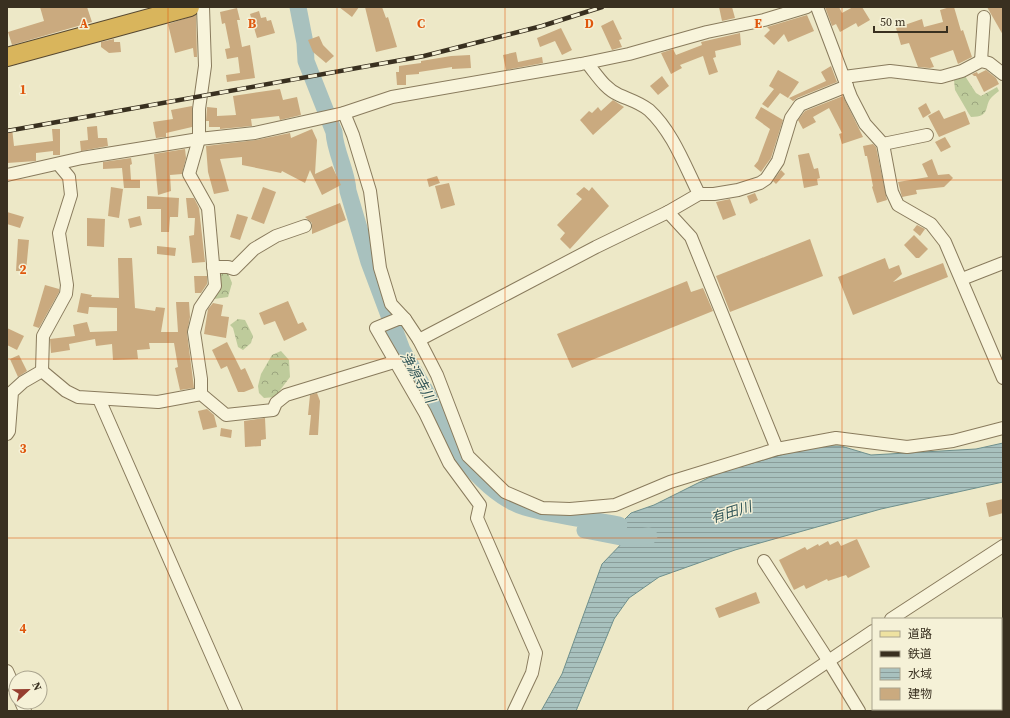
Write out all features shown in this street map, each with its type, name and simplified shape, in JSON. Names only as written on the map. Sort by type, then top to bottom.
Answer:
[{"type":"highway","points":[[7,57],[190,7]]},
{"type":"street","points":[[203,7],[205,66],[199,109],[199,139],[189,174],[208,208],[215,286],[200,308],[194,332],[201,379],[201,394],[226,415],[273,410],[276,404],[286,395],[394,362]]},
{"type":"street","points":[[7,175],[59,165],[82,158],[199,139],[255,133],[344,113],[392,97],[423,90],[587,63],[629,54],[706,32],[764,20],[807,7]]},
{"type":"street","points":[[818,7],[845,81],[866,124],[883,144],[892,192],[898,205],[931,224],[945,242],[1003,378]]},
{"type":"street","points":[[981,61],[984,17]]},
{"type":"street","points":[[419,340],[596,247],[668,212],[699,194],[714,194],[738,190],[760,183],[766,179],[778,161],[791,118],[800,105],[845,81],[890,71],[941,77],[962,71],[981,61],[989,63],[1003,74]]},
{"type":"street","points":[[587,63],[606,87],[619,95],[637,101],[650,111],[668,134],[699,194]]},
{"type":"street","points":[[344,113],[354,135],[370,191],[374,229],[382,275],[391,304],[419,340],[437,375],[468,456],[505,492],[542,508],[570,509],[615,505],[670,482],[777,449],[836,438],[907,447],[953,441],[1003,428]]},
{"type":"street","points":[[883,144],[927,135]]},
{"type":"street","points":[[42,371],[43,336],[66,294],[68,285],[60,233],[71,195],[69,177],[59,165]]},
{"type":"street","points":[[668,212],[691,237],[777,449]]},
{"type":"street","points":[[213,267],[228,267],[234,269],[254,249],[276,236],[305,226]]},
{"type":"street","points":[[962,279],[1003,263]]},
{"type":"street","points":[[402,319],[376,328],[394,362],[425,413],[449,463],[480,505],[477,518],[536,653],[532,673],[514,711]]},
{"type":"street","points":[[42,371],[66,392],[78,397],[158,402],[201,394]]},
{"type":"street","points":[[8,432],[12,392],[23,382],[42,371]]},
{"type":"street","points":[[99,399],[236,711]]},
{"type":"street","points":[[893,618],[1003,546]]},
{"type":"street","points":[[764,561],[828,660],[858,711]]},
{"type":"street","points":[[754,711],[872,632]]},
{"type":"green space","points":[[958,76],[965,76],[976,93],[981,96],[997,87],[999,91],[991,98],[982,115],[971,117],[969,114],[955,90],[954,80]]},
{"type":"green space","points":[[222,271],[228,273],[232,283],[228,297],[214,299],[214,294]]},
{"type":"green space","points":[[238,319],[245,320],[253,336],[251,343],[243,350],[238,347],[233,328],[230,325]]},
{"type":"green space","points":[[281,351],[289,360],[290,377],[275,397],[264,398],[259,393],[258,386],[261,374],[272,355]]},
{"type":"water","name":"有田川","points":[[1003,443],[1003,482],[881,509],[735,550],[659,577],[629,598],[614,619],[576,711],[541,711],[562,674],[602,564],[627,538],[626,530],[619,525],[631,513],[654,505],[718,473],[812,446],[841,446],[871,455],[976,449]]},
{"type":"building","points":[[40,7],[87,7],[92,22],[12,45],[8,32],[44,21]]},
{"type":"building","points":[[339,7],[359,7],[352,17]]},
{"type":"building","points":[[365,7],[382,7],[386,18],[388,17],[397,47],[376,52]]},
{"type":"building","points":[[719,7],[732,7],[735,18],[722,21]]},
{"type":"building","points":[[825,7],[839,7],[842,13],[853,7],[862,7],[870,20],[858,27],[856,23],[840,32],[836,24],[832,26]]},
{"type":"building","points":[[954,7],[961,31],[963,30],[972,57],[958,64],[953,50],[930,58],[934,67],[918,67],[909,43],[901,45],[896,28],[922,19],[924,27],[943,22],[940,10]]},
{"type":"building","points":[[987,7],[1003,7],[1003,35]]},
{"type":"building","points":[[237,8],[240,20],[237,20],[242,47],[250,45],[255,78],[227,82],[226,75],[240,73],[238,57],[227,59],[225,49],[230,48],[225,23],[222,24],[220,12]]},
{"type":"building","points":[[259,11],[261,18],[266,17],[267,21],[271,20],[275,33],[257,38],[250,14]]},
{"type":"building","points":[[196,15],[197,57],[194,57],[193,48],[175,53],[168,24]]},
{"type":"building","points":[[807,15],[814,31],[788,42],[784,34],[774,45],[764,36],[770,30],[767,27]]},
{"type":"building","points":[[613,20],[622,39],[619,40],[622,47],[612,50],[601,26]]},
{"type":"building","points":[[561,28],[572,50],[562,55],[555,41],[540,47],[537,38]]},
{"type":"building","points":[[740,33],[741,45],[715,51],[716,57],[713,58],[718,72],[709,75],[703,56],[680,65],[682,68],[671,74],[661,53],[673,49],[676,55],[702,45],[701,42]]},
{"type":"building","points":[[319,36],[323,45],[334,56],[326,63],[313,52],[308,40]]},
{"type":"building","points":[[114,39],[114,42],[120,42],[121,52],[109,53],[101,47],[101,42]]},
{"type":"building","points":[[516,52],[518,62],[542,57],[543,63],[506,70],[503,55]]},
{"type":"building","points":[[470,55],[471,68],[452,69],[452,67],[419,72],[419,74],[406,75],[406,85],[397,85],[396,72],[399,72],[399,66],[421,63],[421,61],[451,56]]},
{"type":"building","points":[[831,66],[837,82],[793,101],[789,98],[826,81],[821,72]]},
{"type":"building","points":[[778,70],[799,82],[788,98],[780,93],[768,108],[762,104],[774,89],[769,86]]},
{"type":"building","points":[[986,70],[996,78],[999,84],[984,92],[976,76],[972,74],[977,72],[978,74]]},
{"type":"building","points":[[662,76],[669,86],[658,95],[650,86]]},
{"type":"building","points":[[280,89],[283,100],[297,97],[301,115],[280,120],[279,116],[251,119],[252,126],[220,129],[220,127],[209,127],[209,121],[206,121],[207,107],[217,108],[217,116],[236,115],[233,96]]},
{"type":"building","points":[[843,96],[863,137],[842,144],[839,134],[842,133],[829,108],[813,117],[816,122],[803,129],[798,120],[805,111]]},
{"type":"building","points":[[613,100],[624,107],[593,135],[580,120],[589,111],[592,113],[598,107],[601,111]]},
{"type":"building","points":[[926,103],[931,113],[923,118],[918,108]]},
{"type":"building","points":[[192,106],[192,127],[166,133],[166,137],[156,138],[153,122],[173,119],[171,110]]},
{"type":"building","points":[[761,107],[783,120],[771,158],[761,172],[754,166],[758,161],[770,129],[755,118]]},
{"type":"building","points":[[939,110],[944,119],[965,111],[970,124],[939,137],[928,116]]},
{"type":"building","points":[[97,126],[98,138],[107,138],[108,146],[81,151],[80,141],[88,140],[87,127]]},
{"type":"building","points":[[7,128],[12,128],[14,146],[53,141],[52,129],[60,129],[60,155],[53,155],[53,151],[36,153],[36,161],[7,163]]},
{"type":"building","points":[[312,129],[317,140],[315,174],[332,166],[341,185],[322,195],[310,170],[305,183],[282,171],[281,173],[242,165],[242,157],[220,159],[229,191],[214,194],[208,172],[206,146],[256,140],[290,133],[291,138]]},
{"type":"building","points":[[945,137],[951,147],[941,152],[935,142]]},
{"type":"building","points":[[873,144],[876,147],[887,200],[877,203],[872,187],[867,156],[865,156],[863,146]]},
{"type":"building","points":[[185,149],[186,158],[182,174],[170,175],[171,191],[158,195],[154,154]]},
{"type":"building","points":[[809,153],[814,169],[818,168],[820,178],[817,179],[818,185],[804,188],[798,155]]},
{"type":"building","points":[[131,158],[131,180],[140,180],[140,188],[124,188],[122,168],[103,169],[103,162]]},
{"type":"building","points":[[932,159],[938,175],[949,174],[953,178],[944,187],[916,190],[917,194],[902,197],[898,182],[928,177],[922,164]]},
{"type":"building","points":[[781,170],[785,174],[776,184],[773,181]]},
{"type":"building","points":[[437,176],[440,183],[429,187],[427,179]]},
{"type":"building","points":[[449,183],[455,205],[441,209],[435,186]]},
{"type":"building","points":[[111,187],[123,189],[119,218],[108,216]]},
{"type":"building","points":[[263,187],[276,192],[264,224],[251,219]]},
{"type":"building","points":[[584,187],[589,191],[592,187],[609,206],[570,249],[560,239],[565,233],[557,225],[582,199],[576,194]]},
{"type":"building","points":[[755,193],[758,200],[750,204],[747,196]]},
{"type":"building","points":[[147,196],[179,198],[178,217],[170,217],[169,232],[161,232],[161,209],[147,209]]},
{"type":"building","points":[[186,198],[194,198],[199,208],[205,262],[192,263],[189,236],[194,235],[195,218],[188,218]]},
{"type":"building","points":[[730,199],[736,215],[723,220],[716,202]]},
{"type":"building","points":[[340,203],[346,220],[312,234],[312,223],[305,217]]},
{"type":"building","points":[[7,212],[24,217],[20,228],[7,224]]},
{"type":"building","points":[[237,214],[248,217],[240,240],[230,237]]},
{"type":"building","points":[[140,216],[142,225],[130,228],[128,219]]},
{"type":"building","points":[[87,218],[105,219],[104,247],[87,246]]},
{"type":"building","points":[[917,225],[925,229],[920,236],[913,230]]},
{"type":"building","points":[[914,235],[928,249],[919,258],[916,258],[904,245]]},
{"type":"building","points":[[18,239],[29,240],[26,271],[16,271]]},
{"type":"building","points":[[810,239],[823,276],[730,312],[716,276]]},
{"type":"building","points":[[157,246],[176,248],[175,256],[157,254]]},
{"type":"building","points":[[118,258],[132,258],[135,308],[155,311],[156,307],[165,308],[161,332],[178,332],[176,302],[189,302],[190,317],[187,333],[194,388],[180,390],[175,368],[178,367],[174,343],[149,343],[150,349],[137,350],[138,359],[113,360],[112,344],[96,346],[95,339],[69,344],[70,350],[51,353],[50,339],[75,336],[73,325],[87,322],[90,332],[117,331],[117,308],[89,307],[88,314],[77,312],[81,293],[92,295],[91,297],[119,298]]},
{"type":"building","points":[[885,258],[889,269],[899,265],[902,274],[893,282],[943,263],[948,277],[853,315],[838,277]]},
{"type":"building","points":[[194,276],[207,276],[207,284],[201,293],[195,293]]},
{"type":"building","points":[[687,281],[691,292],[703,288],[713,311],[572,368],[557,334]]},
{"type":"building","points":[[45,285],[59,289],[59,292],[39,328],[33,326]]},
{"type":"building","points":[[288,301],[298,324],[303,322],[307,330],[284,341],[275,321],[264,325],[259,313]]},
{"type":"building","points":[[213,303],[223,305],[221,316],[229,317],[226,338],[204,334],[208,309]]},
{"type":"building","points":[[7,328],[24,336],[17,350],[7,345]]},
{"type":"building","points":[[227,342],[241,370],[245,368],[254,388],[244,392],[238,392],[227,366],[221,369],[212,350]]},
{"type":"building","points":[[19,355],[27,371],[18,377],[10,359]]},
{"type":"building","points":[[317,393],[320,401],[318,435],[309,435],[311,415],[308,415],[310,395]]},
{"type":"building","points":[[207,409],[214,415],[217,427],[203,430],[198,411]]},
{"type":"building","points":[[265,418],[266,439],[261,440],[261,446],[245,447],[244,421]]},
{"type":"building","points":[[221,428],[232,430],[231,438],[220,436]]},
{"type":"building","points":[[1003,499],[1003,513],[989,517],[986,503]]},
{"type":"building","points":[[857,539],[870,567],[848,578],[846,575],[828,581],[827,579],[806,589],[804,585],[794,590],[779,560],[805,547],[807,550],[828,541],[830,545],[838,541],[841,546]]},
{"type":"building","points":[[756,592],[760,603],[719,618],[715,608]]},
{"type":"waterway","name":"浄源寺川","points":[[298,7],[305,43],[306,61],[334,132],[336,147],[346,176],[348,191],[369,262],[402,350],[462,456],[482,479],[498,493],[516,504],[548,513],[619,525],[585,530],[626,538],[649,536]]},
{"type":"railway","points":[[7,131],[424,56],[542,26],[602,7]]}]
